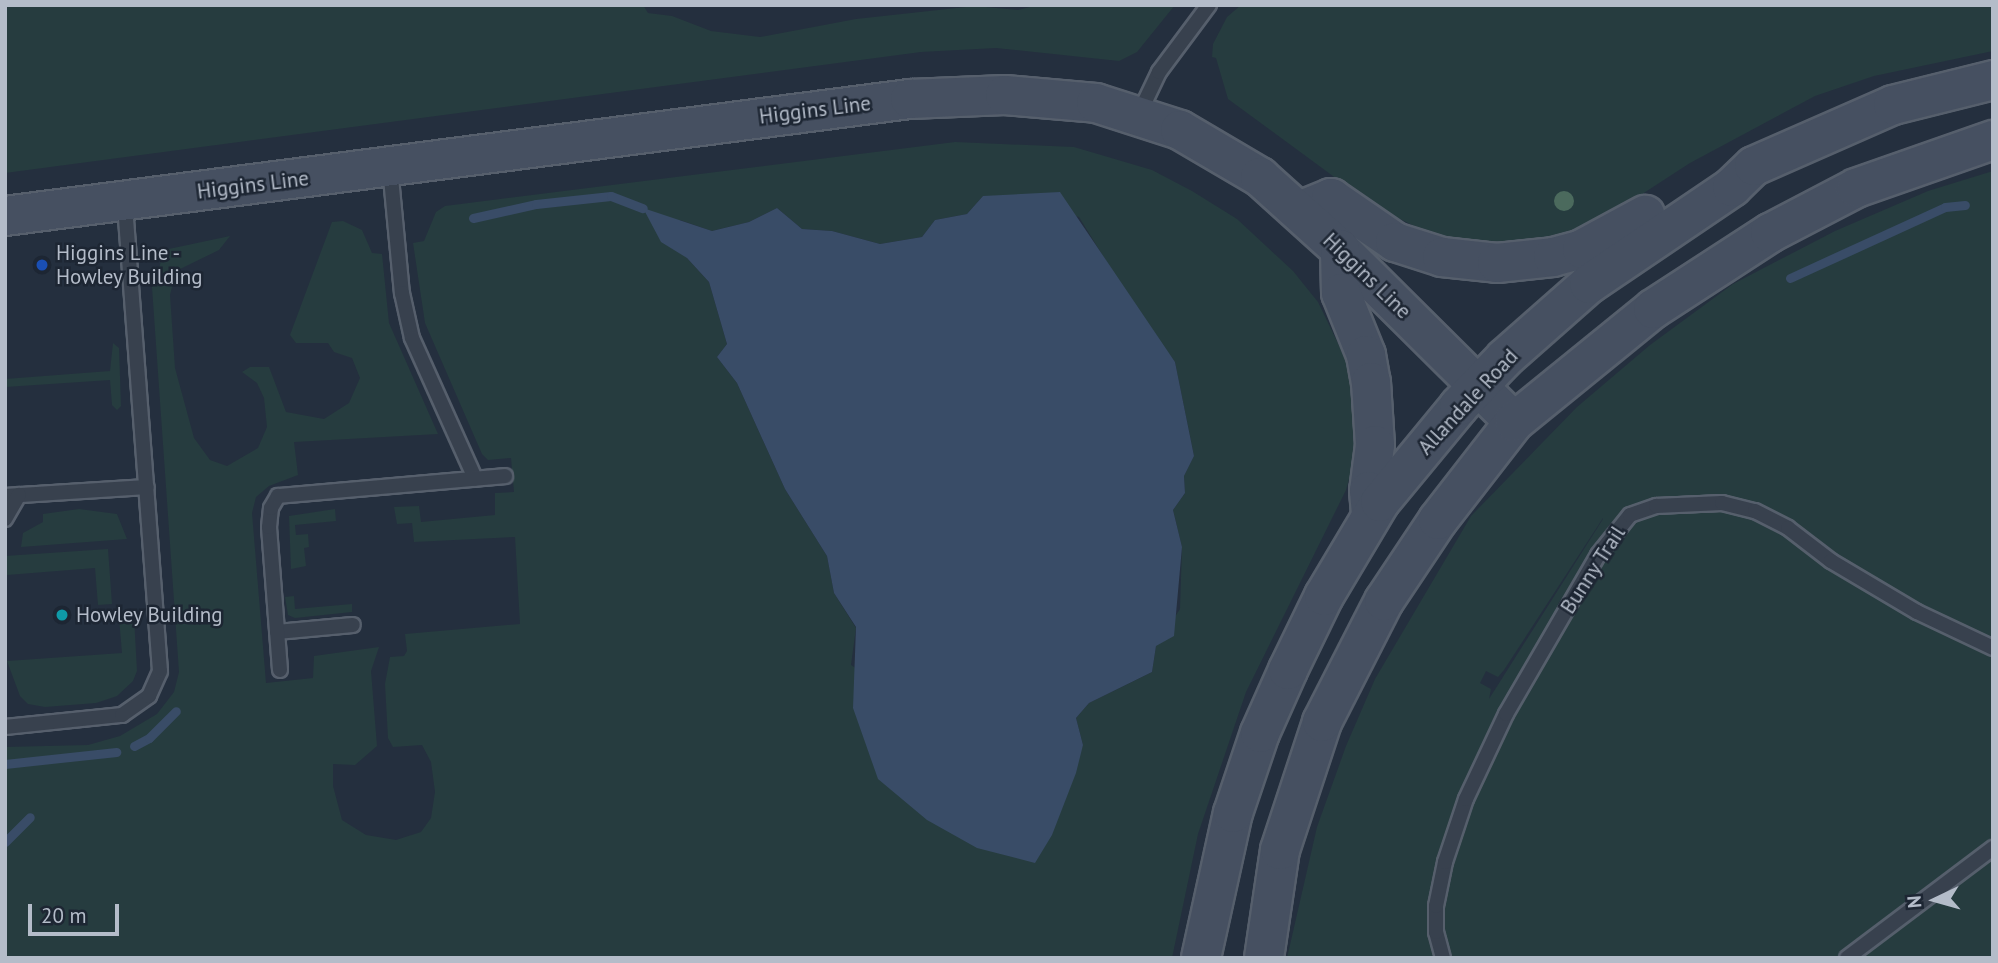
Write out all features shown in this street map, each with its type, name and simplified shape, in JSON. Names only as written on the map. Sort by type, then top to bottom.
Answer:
[{"type":"main road","name":"Allandale Road","points":[[1201,958],[1233,813],[1260,733],[1324,596],[1371,516],[1477,386],[1589,284],[1732,187],[1754,166],[1893,105],[1993,80]]},
{"type":"main road","name":"Higgins Line","points":[[5,216],[910,99],[1005,95],[1096,103],[1139,114],[1236,160],[1299,211],[1340,249],[1514,422]]},
{"type":"main road","points":[[1264,958],[1280,850],[1322,722],[1384,601],[1438,520],[1514,422],[1653,309],[1770,233],[1856,188],[1993,140]]},
{"type":"main road","points":[[1299,211],[1331,198],[1374,230],[1418,250],[1468,262],[1524,260],[1553,257],[1605,239],[1730,162],[1754,166]]},
{"type":"main road","points":[[1340,249],[1341,293],[1366,355],[1371,382],[1375,445],[1369,491],[1371,516]]},
{"type":"lane","points":[[1139,114],[1163,65],[1209,5]]},
{"type":"lane","points":[[390,167],[402,293],[412,338],[475,478]]},
{"type":"lane","points":[[5,727],[122,715],[149,696],[160,671],[125,201]]},
{"type":"lane","points":[[280,670],[269,527],[271,508],[278,496],[505,476]]},
{"type":"lane","points":[[5,519],[12,496],[148,487]]},
{"type":"lane","name":"Bunny Trail","points":[[1443,958],[1436,932],[1436,906],[1445,862],[1466,799],[1506,714],[1598,555],[1630,515],[1656,506],[1722,503],[1755,512],[1788,528],[1831,561],[1917,611],[1993,648]]},
{"type":"lane","points":[[277,632],[354,625]]},
{"type":"lane","points":[[1847,958],[1993,848]]},
{"type":"green space","points":[[5,5],[643,5],[648,13],[672,16],[711,31],[760,37],[856,19],[975,6],[1018,10],[1038,5],[1175,5],[1137,52],[1119,61],[996,48],[921,52],[5,173]]},
{"type":"green space","points":[[1241,5],[1993,5],[1993,51],[1874,76],[1815,96],[1690,163],[1596,224],[1558,239],[1475,244],[1431,234],[1375,207],[1228,99],[1216,58],[1212,57],[1213,44],[1227,17]]},
{"type":"green space","points":[[955,142],[1074,147],[1152,170],[1192,191],[1237,219],[1293,271],[1318,302],[1347,362],[1356,407],[1355,457],[1346,490],[1246,692],[1198,834],[1172,958],[5,958],[5,747],[88,745],[120,736],[157,714],[174,692],[179,672],[151,273],[158,272],[164,250],[230,236],[219,250],[176,271],[170,295],[175,368],[194,438],[210,460],[227,466],[258,448],[267,427],[264,398],[257,383],[242,372],[250,367],[269,367],[286,412],[324,419],[349,403],[360,378],[352,358],[334,352],[328,343],[296,343],[290,335],[332,222],[343,221],[362,230],[372,253],[382,254],[389,323],[438,434],[294,442],[298,475],[269,486],[256,497],[252,513],[266,683],[313,678],[314,656],[379,647],[371,671],[377,746],[355,765],[333,764],[333,786],[342,820],[366,835],[396,840],[421,832],[431,818],[435,792],[431,762],[422,745],[393,747],[388,738],[385,684],[390,657],[404,656],[407,651],[405,634],[520,624],[515,537],[414,542],[412,523],[397,524],[394,507],[419,506],[421,522],[495,515],[495,493],[514,492],[511,458],[488,460],[482,454],[425,323],[413,243],[424,241],[436,212],[445,206]],"holes":[[[983,196],[1005,196],[1079,217],[1145,324],[1175,362],[1194,456],[1184,476],[1185,493],[1173,510],[1182,547],[1180,609],[1156,646],[1152,672],[1089,703],[1076,718],[1083,745],[1063,800],[851,665],[856,628],[834,593],[827,556],[785,489],[737,383],[717,357],[727,344],[709,282],[687,258],[680,220],[712,231],[749,222],[777,208],[802,229],[832,231],[880,244],[922,237],[935,220],[967,214]]]},
{"type":"green space","points":[[1993,171],[1993,958],[1287,958],[1317,827],[1346,746],[1375,679],[1471,516],[1577,407],[1650,345],[1733,284],[1835,231],[1928,191]],"holes":[[[1603,519],[1489,699],[1491,689],[1480,683],[1486,671],[1498,677],[1504,670]]]},
{"type":"green space","points":[[113,343],[119,348],[121,406],[117,410],[112,405],[110,380],[5,387],[5,379],[110,371]]},
{"type":"green space","points":[[79,509],[117,514],[127,539],[21,547],[23,533],[43,522],[43,514]]},
{"type":"green space","points":[[335,509],[336,521],[295,525],[296,535],[308,534],[309,547],[304,548],[306,566],[291,569],[289,516]]},
{"type":"green space","points":[[108,549],[112,604],[98,605],[95,568],[7,575],[5,580],[5,556]]},
{"type":"green space","points":[[294,596],[295,609],[352,604],[352,612],[295,618],[288,615],[285,597]]},
{"type":"green space","points":[[134,617],[137,671],[133,681],[117,696],[96,703],[45,707],[28,704],[20,696],[7,661],[122,653],[119,618]]},
{"type":"water","points":[[1060,192],[1175,362],[1194,456],[1184,476],[1185,493],[1173,510],[1182,547],[1174,636],[1156,646],[1152,672],[1089,703],[1076,718],[1083,745],[1076,773],[1052,835],[1035,863],[977,848],[927,820],[878,779],[853,708],[856,627],[834,593],[827,556],[785,489],[737,383],[717,357],[727,344],[709,282],[687,258],[661,242],[643,208],[712,231],[749,222],[777,208],[802,229],[832,231],[880,244],[922,237],[935,220],[967,214],[983,196]]},
{"type":"waterway","points":[[473,218],[536,204],[611,196],[643,208]]},
{"type":"waterway","points":[[1790,278],[1945,207],[1965,205]]},
{"type":"waterway","points":[[134,746],[149,738],[176,711]]},
{"type":"waterway","points":[[5,764],[116,752]]},
{"type":"waterway","points":[[5,842],[30,817]]},
{"type":"place","name":"Higgins Line - Howley Building","points":[[42,265]]},
{"type":"place","name":"Howley Building","points":[[62,615]]}]
